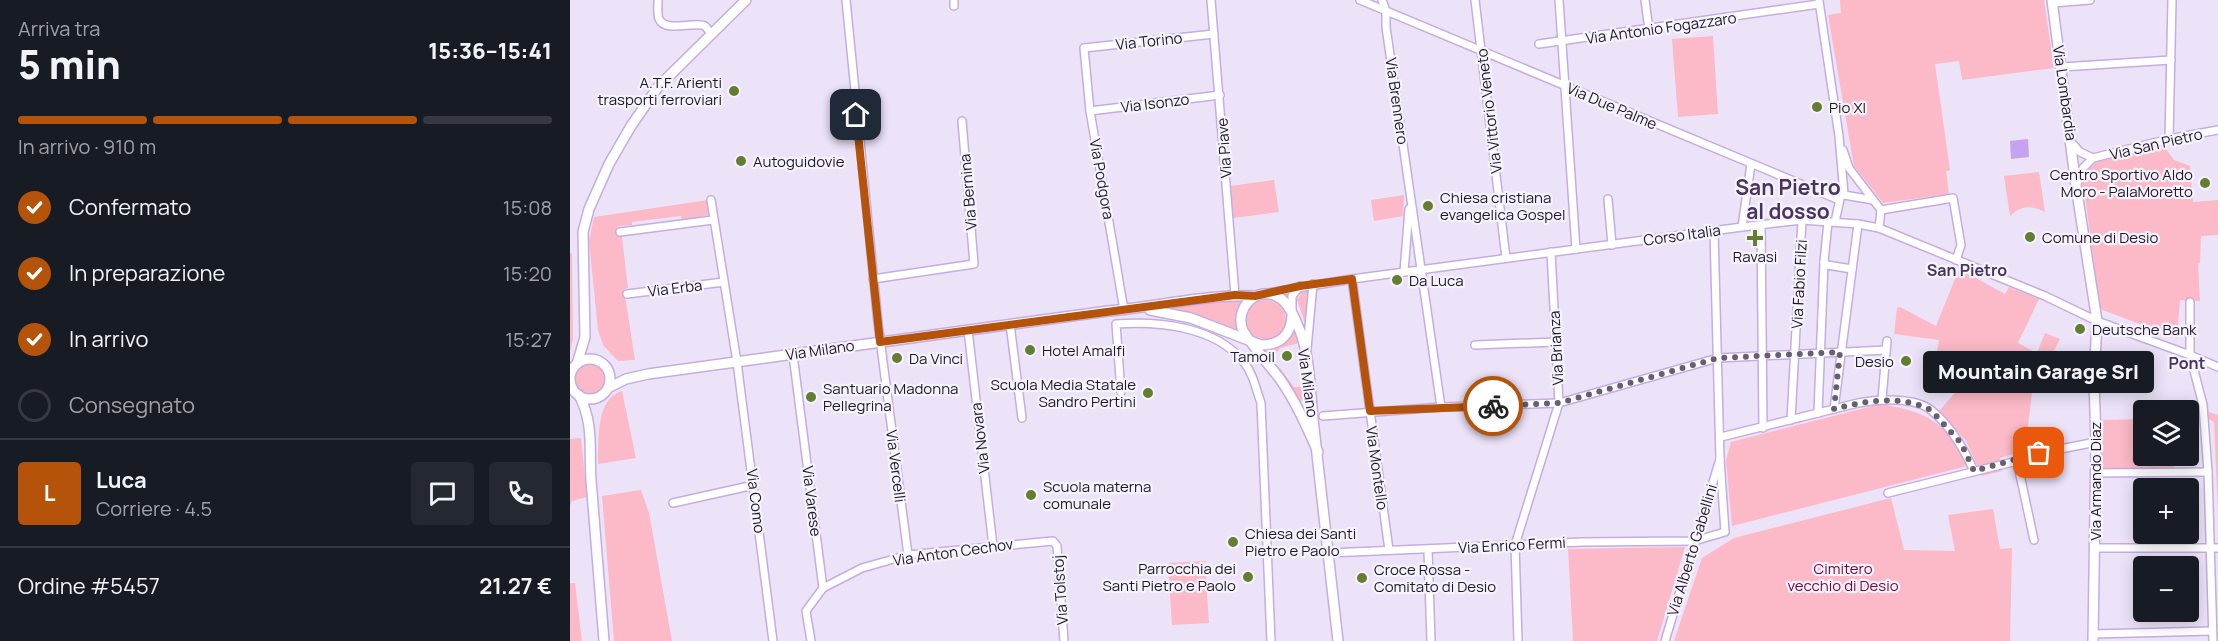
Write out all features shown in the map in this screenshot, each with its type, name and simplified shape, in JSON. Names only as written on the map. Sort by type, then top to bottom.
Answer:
[{"type":"main road","points":[[604,641],[587,410],[570,379],[585,337],[582,243],[589,209],[622,139],[648,100],[668,76],[746,0]]},
{"type":"main road","name":"Via Lombardia","points":[[2053,2],[2076,186],[2097,321]]},
{"type":"main road","points":[[1266,294],[1276,296],[1285,302],[1292,315],[1288,332],[1272,345],[1261,345],[1250,340],[1240,323],[1241,312],[1247,303],[1255,296],[1266,294]]},
{"type":"main road","name":"Via Milano","points":[[608,388],[626,379],[648,374],[1235,295],[1255,296]]},
{"type":"main road","name":"Via Milano","points":[[1135,309],[1191,318],[1250,340],[1281,380],[1296,404],[1318,452]]},
{"type":"main road","name":"Via Milano","points":[[1292,315],[1299,326],[1306,357],[1338,641]]},
{"type":"main road","name":"Via Armando Diaz","points":[[2093,637],[2096,442],[2094,381],[2097,321]]},
{"type":"main road","points":[[574,390],[588,399],[598,397],[608,388],[610,375],[585,337]]},
{"type":"main road","points":[[573,368],[589,359],[605,366]]},
{"type":"main road","name":"Via Milano","points":[[605,366],[618,374],[648,374]]},
{"type":"main road","points":[[590,440],[598,397]]},
{"type":"street","points":[[658,0],[659,18],[662,23],[672,26],[705,26],[711,33]]},
{"type":"street","name":"Via Vercelli","points":[[846,0],[880,342],[908,555]]},
{"type":"street","name":"Via Piave","points":[[1211,0],[1235,295]]},
{"type":"street","name":"Via Due Palme","points":[[1361,1],[1376,0]]},
{"type":"street","points":[[1382,0],[1386,11]]},
{"type":"street","name":"Via Vittorio Veneto","points":[[1475,0],[1506,258]]},
{"type":"street","points":[[1558,0],[1563,42],[1563,85],[1576,249]]},
{"type":"street","points":[[1645,0],[1649,30]]},
{"type":"street","points":[[2053,2],[2090,0]]},
{"type":"street","points":[[2169,139],[2172,0]]},
{"type":"street","name":"Via Due Palme","points":[[1361,1],[1752,164],[1841,198],[1867,198],[1875,201]]},
{"type":"street","points":[[1818,413],[1824,262],[1831,222],[1841,198],[1839,135],[1819,2]]},
{"type":"street","name":"Via Antonio Fogazzaro","points":[[1539,44],[1649,30],[1819,2]]},
{"type":"street","name":"Via Brennero","points":[[1386,11],[1386,27],[1441,407]]},
{"type":"street","name":"Via Torino","points":[[1084,48],[1214,34]]},
{"type":"street","name":"Via Podgora","points":[[1084,48],[1090,111],[1124,310]]},
{"type":"street","points":[[2062,67],[2171,60]]},
{"type":"street","name":"Via Isonzo","points":[[1090,111],[1220,95]]},
{"type":"street","name":"Via Bernina","points":[[873,279],[974,264],[962,121]]},
{"type":"street","name":"Via San Pietro","points":[[2076,186],[2083,168],[2093,158],[2169,139],[2218,130]]},
{"type":"street","points":[[1839,135],[1849,168],[1881,210],[1879,228]]},
{"type":"street","name":"Via San Pietro","points":[[2072,143],[2080,152],[2093,158]]},
{"type":"street","points":[[1742,227],[1752,164]]},
{"type":"street","name":"Via Brennero","points":[[1404,272],[1410,192]]},
{"type":"street","points":[[1881,210],[1953,198],[1961,245],[1956,260]]},
{"type":"street","points":[[1608,199],[1612,245]]},
{"type":"street","name":"Via Como","points":[[711,200],[737,362],[773,641]]},
{"type":"street","points":[[620,232],[713,220]]},
{"type":"street","name":"Corso Italia","points":[[1266,294],[1313,284],[1742,227],[1802,220],[1858,224],[1879,228],[2045,296],[2097,321],[2218,367]]},
{"type":"street","name":"Via Fabio Filzi","points":[[1791,420],[1802,220]]},
{"type":"street","points":[[1834,409],[1858,224]]},
{"type":"street","points":[[1761,225],[1762,428]]},
{"type":"street","name":"Via Alberto Gabellini","points":[[1714,231],[1720,459],[1725,532]]},
{"type":"street","name":"Via Brianza","points":[[1518,641],[1515,545],[1559,403],[1551,252]]},
{"type":"street","points":[[1824,262],[1827,265],[1852,268]]},
{"type":"street","name":"Via Montello","points":[[1352,279],[1389,550]]},
{"type":"street","name":"Via Erba","points":[[627,294],[724,282]]},
{"type":"street","points":[[1306,357],[1313,284]]},
{"type":"street","points":[[1292,315],[1292,296],[1300,286]]},
{"type":"street","points":[[2190,302],[2190,355],[2203,405],[2214,548],[2213,641]]},
{"type":"street","points":[[1121,392],[1116,324],[1142,322],[1182,328],[1206,336],[1232,349],[1244,362],[1254,380],[1261,403],[1271,641]]},
{"type":"street","points":[[1010,324],[1022,418]]},
{"type":"street","name":"Via Novara","points":[[968,330],[993,546]]},
{"type":"street","points":[[1882,399],[1887,341]]},
{"type":"street","points":[[1475,345],[1556,342]]},
{"type":"street","points":[[1323,416],[1441,407],[1559,403],[1718,358],[1886,350]]},
{"type":"street","name":"Via Varese","points":[[793,355],[823,588]]},
{"type":"street","points":[[1721,437],[1882,399],[1915,404],[1931,410],[1961,443],[1974,471]]},
{"type":"street","points":[[1888,493],[2017,460],[2020,457],[2096,442]]},
{"type":"street","name":"Via Alberto Gabellini","points":[[1665,641],[1720,459]]},
{"type":"street","points":[[2017,460],[2034,540]]},
{"type":"street","points":[[2095,472],[2208,472]]},
{"type":"street","points":[[673,503],[754,485]]},
{"type":"street","name":"Via Enrico Fermi","points":[[1329,553],[1582,542],[1694,541],[1725,532]]},
{"type":"street","name":"Via Anton Cechov","points":[[823,588],[862,568],[908,555],[1053,541]]},
{"type":"street","name":"Via Tolstoj","points":[[1053,541],[1057,546],[1064,641]]},
{"type":"street","points":[[2094,548],[2214,548]]},
{"type":"street","points":[[1428,550],[1431,641]]},
{"type":"street","points":[[811,641],[806,611],[823,588]]},
{"type":"street","points":[[2093,637],[2212,631]]},
{"type":"green space","points":[[1840,0],[2044,0],[2054,68],[1962,80],[1959,61],[1935,64],[1950,170],[1946,171],[1949,194],[1883,203],[1854,166],[1828,15],[1841,13]]},
{"type":"green space","points":[[1713,36],[1718,114],[1678,117],[1672,39]]},
{"type":"green space","points":[[2163,145],[2174,160],[2190,166],[2193,202],[2218,200],[2218,235],[2201,236],[2200,263],[2198,263],[2200,301],[2180,300],[2177,338],[2100,309],[2082,186],[2088,169],[2099,160]]},
{"type":"green space","points":[[2039,172],[2045,212],[2026,207],[2010,216],[2004,176]]},
{"type":"green space","points":[[1274,180],[1279,212],[1233,218],[1230,186]]},
{"type":"green space","points":[[1404,195],[1403,216],[1374,221],[1371,200]]},
{"type":"green space","points":[[708,200],[708,215],[682,221],[681,216],[632,222],[632,225],[618,226],[616,229],[617,236],[622,237],[628,288],[624,289],[635,360],[618,361],[603,345],[598,330],[589,241],[594,217]]},
{"type":"green space","points":[[570,253],[572,253],[573,339],[570,353]]},
{"type":"green space","points":[[1959,269],[2005,294],[2009,287],[2039,299],[2018,343],[2037,353],[2045,333],[2060,339],[2052,355],[2058,358],[2054,386],[2033,385],[2025,450],[2000,458],[2002,471],[1982,476],[1966,441],[1939,411],[1960,387],[1933,374],[1939,340],[1894,334],[1897,308],[1900,307],[1936,326]]},
{"type":"green space","points":[[1310,289],[1306,326],[1297,300],[1301,293]]},
{"type":"green space","points":[[1245,299],[1237,314],[1240,332],[1213,320],[1175,310],[1174,306]]},
{"type":"green space","points":[[1266,300],[1280,306],[1286,320],[1280,334],[1266,340],[1252,334],[1246,320],[1252,306]]},
{"type":"green space","points":[[1295,330],[1299,343],[1280,348],[1271,361],[1262,352],[1261,348]]},
{"type":"green space","points":[[591,362],[603,366],[607,378],[603,390],[591,394],[579,390],[575,378],[579,366]]},
{"type":"green space","points":[[1280,368],[1294,387],[1303,387],[1304,381],[1307,400],[1298,401],[1278,370]]},
{"type":"green space","points":[[622,391],[636,458],[598,464],[600,422],[603,412],[613,395]]},
{"type":"green space","points":[[1881,404],[1911,411],[1933,421],[1951,438],[1967,466],[1732,526],[1726,460],[1731,442]]},
{"type":"green space","points":[[2209,412],[2218,415],[2218,513],[2214,422],[2209,419]]},
{"type":"green space","points":[[2133,419],[2133,466],[2174,466],[2174,470],[2099,469],[2099,420]]},
{"type":"green space","points":[[581,438],[587,497],[572,501],[570,506],[570,439]]},
{"type":"green space","points":[[641,490],[649,513],[672,641],[614,641],[602,496]]},
{"type":"green space","name":"Cimitero vecchio di Desio","points":[[1891,498],[1904,550],[1955,551],[1948,515],[1993,509],[2000,549],[2012,548],[2010,641],[1674,641],[1702,558],[1734,538]]},
{"type":"green space","points":[[1685,547],[1657,641],[1573,641],[1568,549]]},
{"type":"green space","points":[[1205,561],[1209,623],[1172,625],[1168,563]]},
{"type":"green space","points":[[570,583],[575,583],[582,641],[570,641]]},
{"type":"shaded area","points":[[2028,139],[2029,157],[2011,159],[2010,141]]},
{"type":"way so far","points":[[1493,406],[1559,403],[1718,358],[1840,352],[1834,409],[1882,399],[1915,404],[1931,410],[1961,443],[1974,471],[2039,453]]},
{"type":"place","name":"A.T.F. Arienti trasporti ferroviari","points":[[734,91]]},
{"type":"place","name":"Pio XI","points":[[1817,107]]},
{"type":"place","name":"Autoguidovie","points":[[741,161]]},
{"type":"place","name":"Centro Sportivo Aldo Moro - PalaMoretto","points":[[2205,183]]},
{"type":"place","name":"Chiesa cristiana evangelica Gospel","points":[[1428,206]]},
{"type":"place","name":"Comune di Desio","points":[[2030,237]]},
{"type":"place","name":"Ravasi","points":[[1755,238]]},
{"type":"place","name":"Da Luca","points":[[1397,280]]},
{"type":"place","name":"Deutsche Bank","points":[[2080,329]]},
{"type":"place","name":"Hotel Amalfi","points":[[1030,350]]},
{"type":"place","name":"Tamoil","points":[[1287,356]]},
{"type":"place","name":"Da Vinci","points":[[897,358]]},
{"type":"place","name":"Desio","points":[[1906,361]]},
{"type":"place","name":"Scuola Media Statale Sandro Pertini","points":[[1148,393]]},
{"type":"place","name":"Santuario Madonna Pellegrina","points":[[811,397]]},
{"type":"place","name":"Mountain Garage Srl","points":[[2039,453]]},
{"type":"place","name":"Scuola materna comunale","points":[[1031,495]]},
{"type":"place","name":"Chiesa dei Santi Pietro e Paolo","points":[[1233,542]]},
{"type":"place","name":"Parrocchia dei Santi Pietro e Paolo","points":[[1248,577]]},
{"type":"place","name":"Croce Rossa - Comitato di Desio","points":[[1362,578]]},
{"type":"district","name":"San Pietro al dosso","points":[[1788,199]]},
{"type":"district","name":"San Pietro","points":[[1967,270]]},
{"type":"district","name":"Pont","points":[[2187,363]]},
{"type":"route","points":[[856,115],[880,342],[1235,295],[1255,296],[1300,286],[1352,279],[1370,411],[1493,406]]}]
